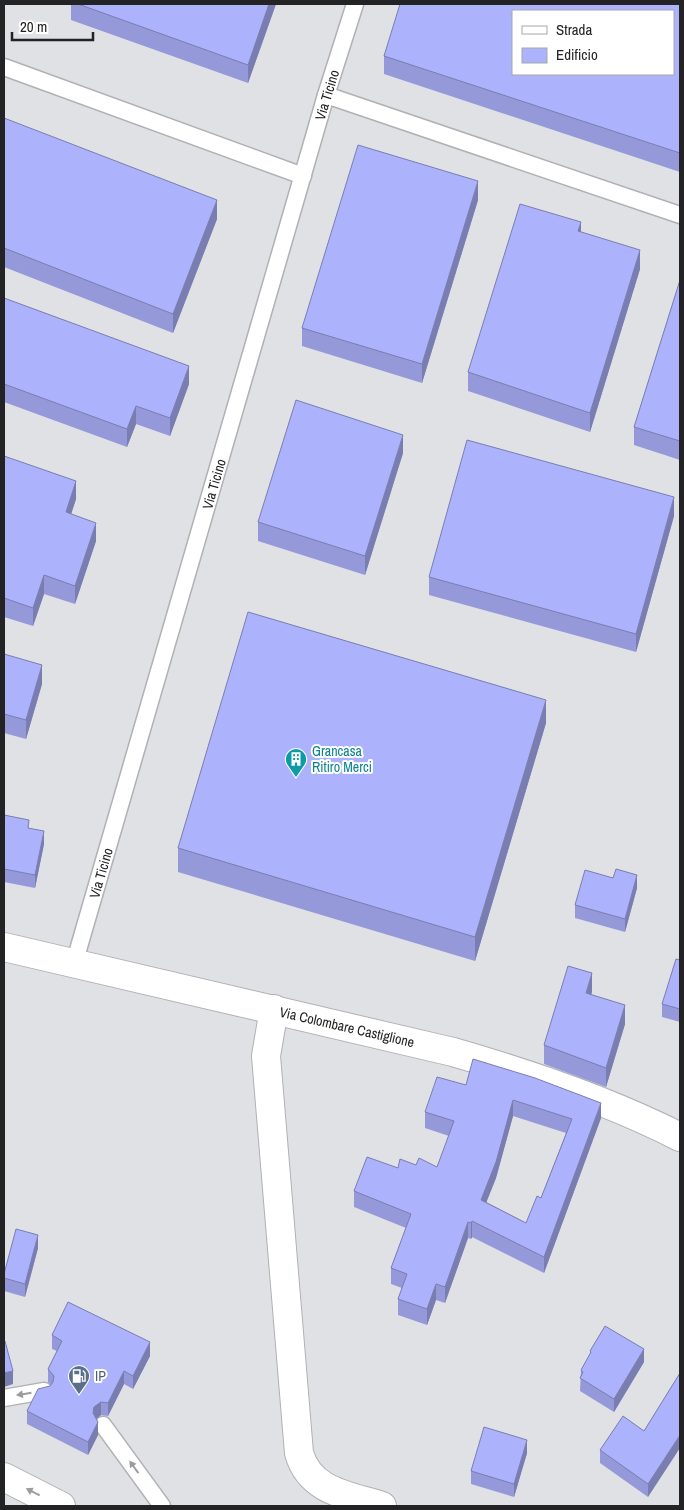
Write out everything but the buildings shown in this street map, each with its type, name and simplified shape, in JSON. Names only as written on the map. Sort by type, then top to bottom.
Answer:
[{"type":"main road","name":"Via Colombare Castiglione","points":[[4,947],[274,1009],[453,1052],[510,1068],[650,1122],[680,1137]]},
{"type":"main road","points":[[274,1009],[266,1056],[299,1453],[303,1467],[320,1484],[382,1506]]},
{"type":"main road","points":[[4,1477],[61,1506]]},
{"type":"lane","name":"Via Ticino","points":[[74,964],[326,95],[355,4]]},
{"type":"lane","points":[[4,67],[303,176]]},
{"type":"lane","points":[[326,95],[680,215]]},
{"type":"lane","points":[[4,1398],[44,1391]]},
{"type":"lane","points":[[103,1425],[162,1506]]},
{"type":"place","name":"Grancasa Ritiro Merci","points":[[296,778]]},
{"type":"place","name":"IP","points":[[79,1395]]}]
